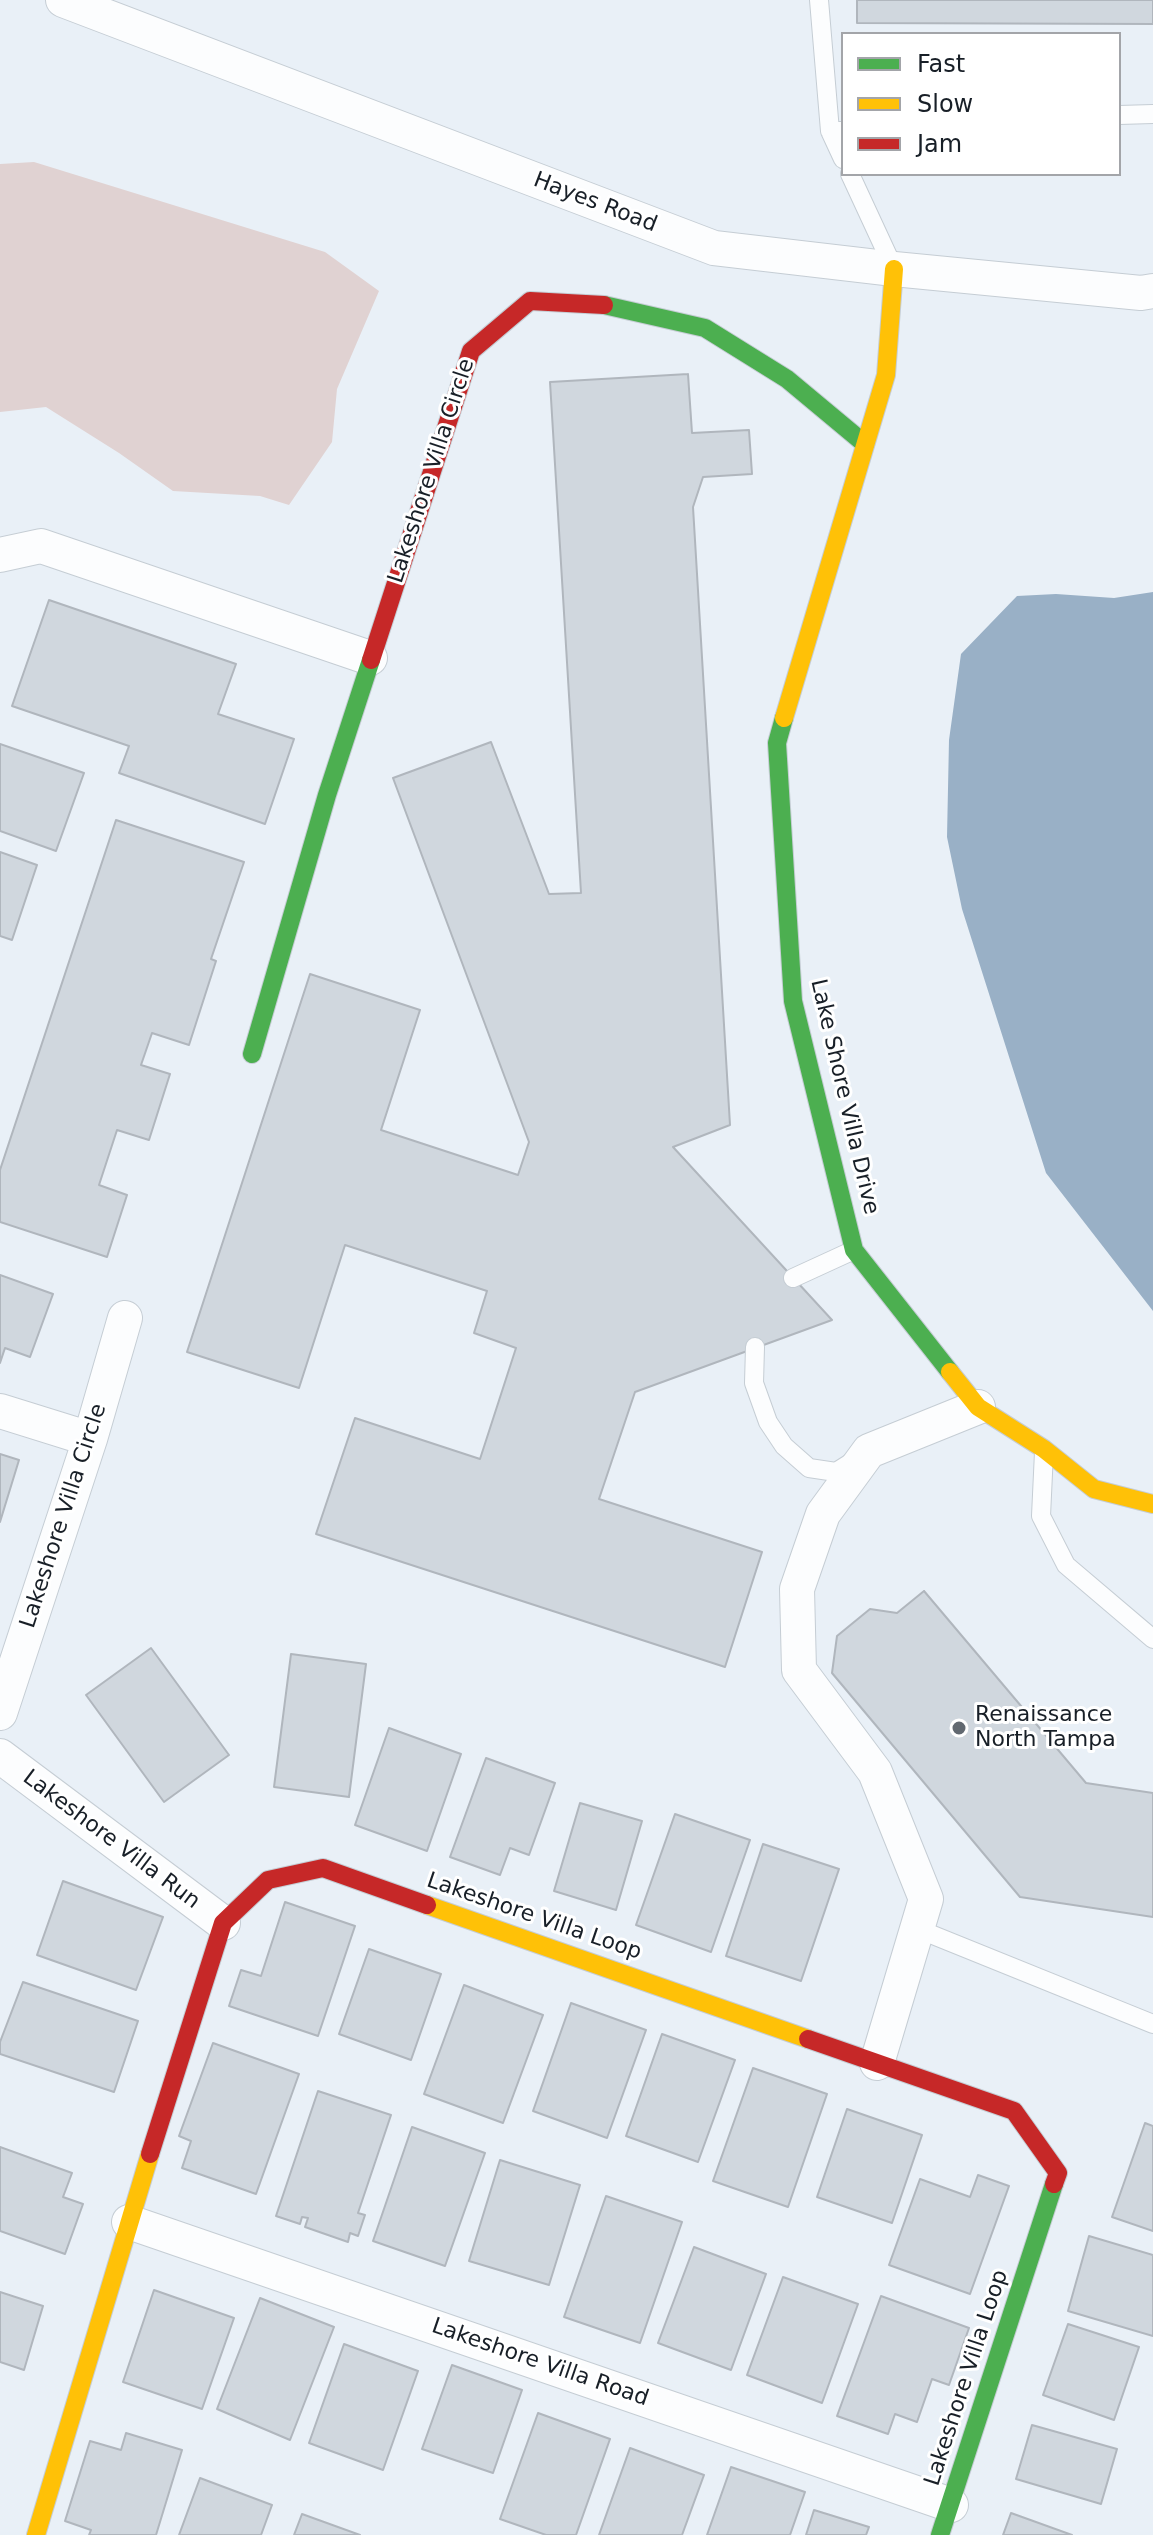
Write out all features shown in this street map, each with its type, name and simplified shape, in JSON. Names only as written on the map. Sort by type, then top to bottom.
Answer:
[{"type":"street","name":"Hayes Road","points":[[63,0],[714,248],[894,269],[1141,293],[1153,291]]},
{"type":"street","name":"Lake Shore Villa Drive","points":[[894,269],[886,375],[777,743],[793,1001],[854,1250],[978,1407],[1044,1449],[1094,1489],[1153,1504]]},
{"type":"street","name":"Lakeshore Villa Circle","points":[[252,1054],[327,795],[471,351],[530,301],[613,306],[705,328],[787,379],[865,444]]},
{"type":"street","points":[[0,555],[41,546],[370,658]]},
{"type":"street","name":"Lakeshore Villa Circle","points":[[0,1713],[90,1439],[125,1318]]},
{"type":"street","points":[[877,2063],[926,1899],[875,1772],[799,1670],[797,1589],[823,1514],[869,1451],[978,1407]]},
{"type":"street","points":[[0,1411],[90,1439]]},
{"type":"street","name":"Lakeshore Villa Run","points":[[0,1756],[223,1923]]},
{"type":"street","name":"Lakeshore Villa Loop","points":[[36,2535],[129,2222],[223,1923],[268,1880],[323,1868],[1014,2111],[1058,2173],[946,2520]]},
{"type":"street","name":"Lakeshore Villa Road","points":[[129,2222],[946,2520]]},
{"type":"lane","points":[[819,0],[837,131]]},
{"type":"lane","points":[[1121,115],[1153,114]]},
{"type":"lane","points":[[851,176],[894,269]]},
{"type":"lane","points":[[793,1278],[854,1250]]},
{"type":"lane","points":[[755,1347],[754,1383],[768,1422],[784,1446],[800,1461],[809,1468],[836,1472],[869,1451]]},
{"type":"lane","points":[[1044,1449],[1041,1516],[1066,1565],[1153,1639]]},
{"type":"lane","points":[[918,1929],[1153,2024]]},
{"type":"shaded area","points":[[34,162],[325,252],[379,291],[337,389],[332,442],[289,505],[260,496],[173,491],[46,407],[0,412],[0,164]]},
{"type":"water","points":[[1153,592],[1153,1311],[1046,1173],[962,909],[947,837],[949,740],[961,654],[1017,596],[1056,594],[1114,598]]},
{"type":"building","points":[[857,0],[1153,0],[1153,24],[857,23]]},
{"type":"building","points":[[688,374],[692,433],[749,430],[752,474],[703,477],[693,507],[730,1125],[673,1147],[832,1320],[635,1392],[599,1499],[762,1552],[725,1667],[316,1534],[355,1418],[480,1459],[516,1348],[474,1333],[487,1291],[345,1245],[299,1388],[187,1352],[310,974],[420,1010],[381,1130],[518,1175],[529,1142],[393,778],[491,742],[549,894],[581,893],[550,382]]},
{"type":"building","points":[[49,600],[236,664],[218,714],[294,739],[265,824],[119,773],[129,746],[12,706]]},
{"type":"building","points":[[0,744],[84,773],[56,851],[0,831]]},
{"type":"building","points":[[116,820],[244,862],[211,959],[216,961],[189,1045],[152,1033],[141,1065],[170,1074],[149,1140],[117,1130],[99,1185],[127,1195],[107,1257],[0,1222],[0,1170]]},
{"type":"building","points":[[0,852],[37,865],[12,940],[0,936]]},
{"type":"building","points":[[0,1275],[53,1294],[30,1357],[5,1348],[0,1363]]},
{"type":"building","points":[[0,1454],[19,1460],[0,1522]]},
{"type":"building","name":"Renaissance North Tampa","points":[[924,1591],[1086,1783],[1153,1793],[1153,1917],[1020,1897],[832,1673],[837,1636],[870,1609],[897,1613]]},
{"type":"building","points":[[151,1648],[229,1755],[164,1802],[86,1695]]},
{"type":"building","points":[[291,1654],[366,1664],[349,1797],[274,1787]]},
{"type":"building","points":[[389,1728],[461,1754],[427,1851],[355,1825]]},
{"type":"building","points":[[486,1758],[555,1783],[529,1855],[510,1848],[500,1875],[450,1857]]},
{"type":"building","points":[[580,1803],[642,1821],[616,1910],[554,1891]]},
{"type":"building","points":[[675,1814],[750,1840],[711,1952],[636,1925]]},
{"type":"building","points":[[763,1844],[839,1869],[801,1981],[726,1956]]},
{"type":"building","points":[[63,1881],[163,1917],[136,1990],[37,1955]]},
{"type":"building","points":[[285,1902],[355,1926],[318,2036],[229,2006],[241,1970],[261,1976]]},
{"type":"building","points":[[369,1949],[441,1974],[411,2060],[339,2034]]},
{"type":"building","points":[[23,1982],[138,2021],[114,2092],[0,2054],[0,2042]]},
{"type":"building","points":[[464,1985],[543,2015],[503,2123],[424,2094]]},
{"type":"building","points":[[571,2003],[646,2030],[607,2138],[533,2111]]},
{"type":"building","points":[[662,2034],[735,2060],[698,2162],[626,2136]]},
{"type":"building","points":[[213,2043],[299,2074],[256,2194],[182,2168],[191,2141],[179,2136]]},
{"type":"building","points":[[753,2068],[827,2094],[788,2207],[713,2181]]},
{"type":"building","points":[[318,2091],[391,2115],[358,2213],[365,2215],[358,2236],[350,2233],[348,2242],[305,2227],[308,2218],[302,2217],[300,2224],[276,2216]]},
{"type":"building","points":[[847,2109],[922,2135],[892,2223],[817,2197]]},
{"type":"building","points":[[1145,2123],[1153,2126],[1153,2231],[1112,2217]]},
{"type":"building","points":[[412,2127],[485,2153],[445,2266],[373,2241]]},
{"type":"building","points":[[0,2147],[72,2173],[63,2197],[83,2204],[65,2254],[0,2231]]},
{"type":"building","points":[[500,2160],[580,2185],[549,2285],[469,2261]]},
{"type":"building","points":[[978,2175],[1009,2186],[970,2294],[889,2265],[920,2179],[970,2197]]},
{"type":"building","points":[[606,2196],[682,2222],[640,2343],[564,2317]]},
{"type":"building","points":[[1089,2236],[1153,2255],[1153,2336],[1068,2311]]},
{"type":"building","points":[[694,2247],[766,2274],[731,2370],[658,2343]]},
{"type":"building","points":[[783,2277],[858,2304],[822,2403],[747,2375]]},
{"type":"building","points":[[154,2290],[234,2318],[202,2409],[123,2382]]},
{"type":"building","points":[[0,2292],[43,2306],[24,2370],[0,2362]]},
{"type":"building","points":[[881,2296],[969,2328],[949,2385],[932,2379],[917,2422],[895,2414],[888,2434],[837,2416]]},
{"type":"building","points":[[260,2298],[334,2327],[290,2440],[217,2409]]},
{"type":"building","points":[[1068,2324],[1139,2347],[1114,2420],[1043,2395]]},
{"type":"building","points":[[344,2344],[418,2371],[383,2470],[309,2443]]},
{"type":"building","points":[[452,2365],[522,2390],[493,2473],[422,2449]]},
{"type":"building","points":[[538,2413],[610,2439],[576,2535],[546,2535],[500,2519]]},
{"type":"building","points":[[1032,2425],[1117,2449],[1101,2504],[1016,2479]]},
{"type":"building","points":[[126,2433],[182,2450],[156,2535],[89,2535],[91,2530],[65,2521],[90,2441],[121,2450]]},
{"type":"building","points":[[630,2448],[704,2475],[682,2535],[599,2535]]},
{"type":"building","points":[[731,2467],[805,2492],[790,2535],[707,2535]]},
{"type":"building","points":[[200,2478],[272,2505],[261,2535],[179,2535]]},
{"type":"building","points":[[814,2510],[869,2527],[866,2535],[806,2535]]},
{"type":"building","points":[[1011,2513],[1072,2535],[1003,2535]]},
{"type":"building","points":[[302,2514],[360,2535],[294,2535]]},
{"type":"traffic: fast","points":[[604,305],[705,328],[787,379],[865,444]]},
{"type":"traffic: fast","points":[[252,1054],[327,795],[371,660]]},
{"type":"traffic: fast","points":[[784,718],[777,743],[793,1001],[854,1250],[950,1372]]},
{"type":"traffic: fast","points":[[940,2535],[1054,2184]]},
{"type":"traffic: slow","points":[[784,718],[886,375],[894,269]]},
{"type":"traffic: slow","points":[[950,1372],[978,1407],[1044,1449],[1094,1489],[1153,1504]]},
{"type":"traffic: slow","points":[[427,1905],[808,2039]]},
{"type":"traffic: slow","points":[[36,2535],[150,2154]]},
{"type":"traffic: jam","points":[[371,660],[471,351],[530,301],[604,305]]},
{"type":"traffic: jam","points":[[150,2154],[223,1923],[268,1880],[323,1868],[427,1905]]},
{"type":"traffic: jam","points":[[808,2039],[1014,2111],[1058,2173],[1054,2184]]},
{"type":"place","name":"Renaissance North Tampa","points":[[959,1728]]}]
